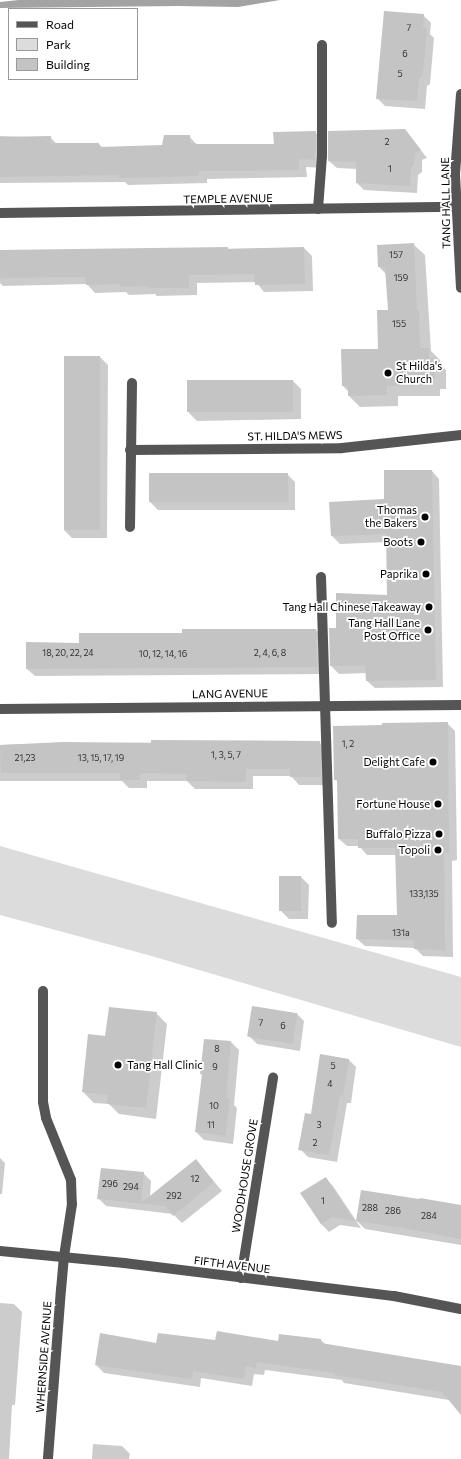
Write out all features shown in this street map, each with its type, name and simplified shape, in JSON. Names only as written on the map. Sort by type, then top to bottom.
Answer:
[{"type":"street","points":[[318,209],[322,156],[322,44]]},
{"type":"street","name":"TANG HALL LANE","points":[[461,94],[455,174],[461,288]]},
{"type":"street","name":"TEMPLE AVENUE","points":[[0,213],[456,207]]},
{"type":"street","points":[[130,527],[132,383]]},
{"type":"street","name":"ST. HILDA'S MEWS","points":[[130,450],[342,448],[461,435]]},
{"type":"street","points":[[321,577],[332,923]]},
{"type":"street","name":"LANG AVENUE","points":[[0,709],[461,705]]},
{"type":"street","name":"WHERNSIDE AVENUE","points":[[43,991],[43,1102],[46,1118],[71,1180],[72,1196],[64,1256],[48,1459]]},
{"type":"street","name":"WOODHOUSE GROVE","points":[[241,1278],[272,1078]]},
{"type":"street","name":"FIFTH AVENUE","points":[[0,1252],[64,1256],[394,1296],[461,1309]]},
{"type":"green space","points":[[0,846],[461,977],[461,1047],[148,955],[0,915]]},
{"type":"shaded area","points":[[19,0],[280,0],[238,7],[178,6],[0,8],[0,2]]},
{"type":"building","points":[[384,11],[424,14],[423,26],[427,29],[424,63],[422,77],[419,78],[417,101],[376,99]]},
{"type":"building","points":[[405,129],[421,150],[415,153],[414,165],[411,167],[410,186],[356,183],[356,162],[328,161],[328,131]]},
{"type":"building","points":[[316,131],[315,160],[299,159],[299,170],[199,171],[199,176],[119,178],[119,175],[0,177],[0,137],[51,136],[51,143],[99,143],[99,147],[162,145],[164,135],[190,135],[190,143],[198,144],[274,144],[273,132]]},
{"type":"building","points":[[414,243],[420,348],[429,348],[429,358],[435,358],[435,378],[429,378],[429,385],[387,386],[387,395],[348,396],[348,386],[342,386],[341,349],[378,349],[377,310],[388,310],[385,267],[378,267],[377,245]]},
{"type":"building","points":[[228,247],[228,249],[304,247],[305,284],[255,285],[254,274],[189,275],[189,288],[148,288],[148,286],[120,287],[120,284],[86,285],[85,277],[0,278],[0,250]]},
{"type":"building","points":[[64,356],[100,356],[100,530],[64,530]]},
{"type":"building","points":[[187,380],[293,380],[293,412],[187,412]]},
{"type":"building","points":[[384,470],[432,470],[436,680],[366,681],[365,666],[330,666],[329,628],[336,628],[336,593],[387,595],[386,534],[331,536],[329,502],[384,499]]},
{"type":"building","points":[[149,473],[288,473],[288,502],[149,502]]},
{"type":"building","points":[[182,629],[316,629],[317,667],[26,669],[26,642],[79,643],[79,633],[182,633]]},
{"type":"building","points":[[448,722],[449,853],[444,853],[445,950],[414,949],[414,940],[356,939],[357,915],[397,915],[395,848],[358,848],[358,839],[338,839],[337,780],[334,780],[333,726],[382,725],[382,723]]},
{"type":"building","points":[[151,740],[320,741],[321,777],[290,777],[290,769],[246,769],[246,782],[186,781],[186,774],[140,773],[140,780],[120,780],[120,773],[1,773],[0,745],[63,742],[151,743]]},
{"type":"building","points":[[279,876],[301,876],[301,911],[279,911]]},
{"type":"building","points":[[252,1006],[297,1013],[293,1044],[247,1037]]},
{"type":"building","name":"Tang Hall Clinic","points":[[109,1007],[157,1012],[146,1108],[107,1104],[108,1095],[82,1092],[88,1034],[105,1036]]},
{"type":"building","points":[[204,1039],[231,1041],[226,1098],[230,1099],[225,1136],[195,1132],[202,1074],[200,1074]]},
{"type":"building","points":[[320,1054],[349,1059],[343,1096],[340,1095],[329,1155],[298,1150],[305,1113],[311,1114]]},
{"type":"building","points":[[196,1159],[214,1182],[173,1216],[165,1206],[97,1199],[101,1168],[144,1172],[141,1203]]},
{"type":"building","points":[[326,1177],[354,1221],[332,1217],[321,1224],[300,1193]]},
{"type":"building","points":[[361,1190],[461,1205],[461,1239],[356,1221]]},
{"type":"building","points":[[217,1331],[278,1341],[279,1334],[321,1339],[321,1343],[461,1366],[461,1415],[442,1392],[335,1375],[335,1373],[257,1362],[256,1368],[246,1366],[244,1379],[193,1371],[192,1379],[95,1365],[100,1333],[156,1343],[158,1333],[215,1340]]},
{"type":"place","name":"St Hilda's Church","points":[[388,373]]},
{"type":"place","name":"Thomas the Bakers","points":[[425,517]]},
{"type":"place","name":"Boots","points":[[421,542]]},
{"type":"place","name":"Paprika","points":[[426,574]]},
{"type":"place","name":"Tang Hall Chinese Takeaway","points":[[429,607]]},
{"type":"place","name":"Tang Hall Lane Post Office","points":[[428,630]]},
{"type":"place","name":"Delight Cafe","points":[[433,762]]},
{"type":"place","name":"Fortune House","points":[[438,804]]},
{"type":"place","name":"Buffalo Pizza","points":[[439,834]]},
{"type":"place","name":"Topoli","points":[[438,850]]},
{"type":"place","name":"Tang Hall Clinic","points":[[118,1065]]}]
